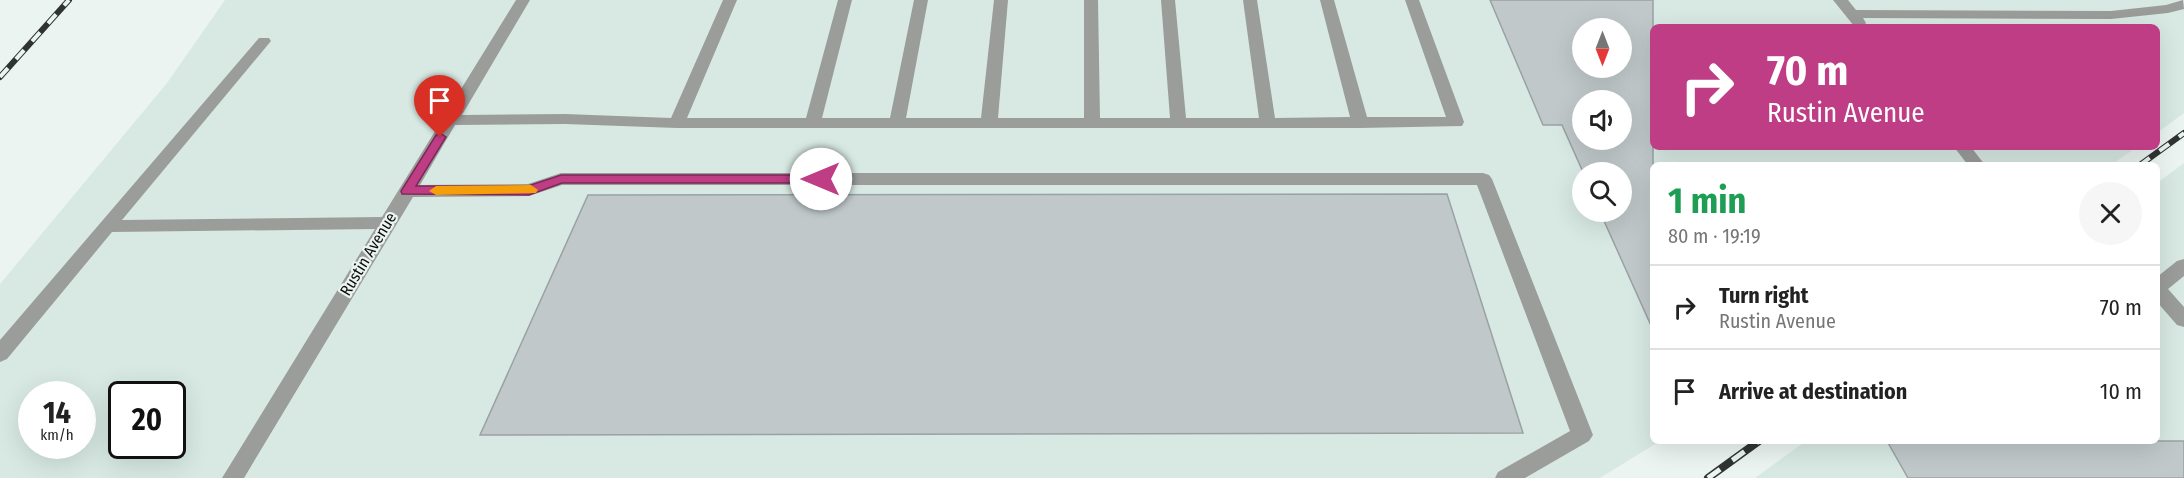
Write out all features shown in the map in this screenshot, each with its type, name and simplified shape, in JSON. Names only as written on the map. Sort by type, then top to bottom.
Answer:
[{"type":"street","name":"Rustin Avenue","points":[[233,478],[523,0]]},
{"type":"street","points":[[677,123],[730,0]]},
{"type":"street","points":[[813,123],[845,0]]},
{"type":"street","points":[[897,123],[921,0]]},
{"type":"street","points":[[989,123],[1001,0]]},
{"type":"street","points":[[1091,0],[1092,123]]},
{"type":"street","points":[[1168,0],[1178,123]]},
{"type":"street","points":[[1250,0],[1268,123]]},
{"type":"street","points":[[1327,0],[1360,123]]},
{"type":"street","points":[[451,120],[565,119],[677,123],[1456,122],[1412,0]]},
{"type":"street","points":[[1840,0],[1859,24]]},
{"type":"street","points":[[1851,14],[2111,15],[2168,9],[2184,4]]},
{"type":"street","points":[[0,354],[264,41]]},
{"type":"street","points":[[1964,150],[1974,162]]},
{"type":"street","points":[[407,191],[529,190],[561,179],[1483,179],[1582,435],[1506,478]]},
{"type":"street","points":[[107,226],[387,223]]},
{"type":"street","points":[[2160,286],[2184,266]]},
{"type":"street","points":[[2160,292],[2184,320]]},
{"type":"shaded area","points":[[225,0],[2184,0],[2184,113],[2160,131],[2160,24],[1650,24],[1650,150],[2133,150],[2115,162],[1650,162],[1650,444],[1655,444],[1600,478],[0,478],[0,284],[167,83]]},
{"type":"shaded area","points":[[2184,163],[2184,478],[1755,478],[1802,444],[2160,444],[2160,181]]},
{"type":"building","points":[[1490,0],[1653,0],[1653,24],[1650,24],[1650,150],[1653,150],[1653,162],[1650,162],[1650,323],[1604,222],[1632,222],[1632,162],[1579,162],[1573,150],[1632,150],[1632,90],[1572,90],[1572,147],[1562,125],[1543,125]]},
{"type":"building","points":[[1447,194],[1523,433],[480,435],[588,195]]},
{"type":"building","points":[[2160,441],[2184,441],[2184,478],[1908,478],[1889,444],[2160,444]]},
{"type":"railway","points":[[0,77],[69,0]]},
{"type":"railway","points":[[2144,162],[2184,133]]},
{"type":"railway","points":[[1708,478],[1755,444]]},
{"type":"slow traffic","points":[[436,191],[531,190]]},
{"type":"route","points":[[440,137],[407,191],[529,190],[561,179],[821,179]]}]
